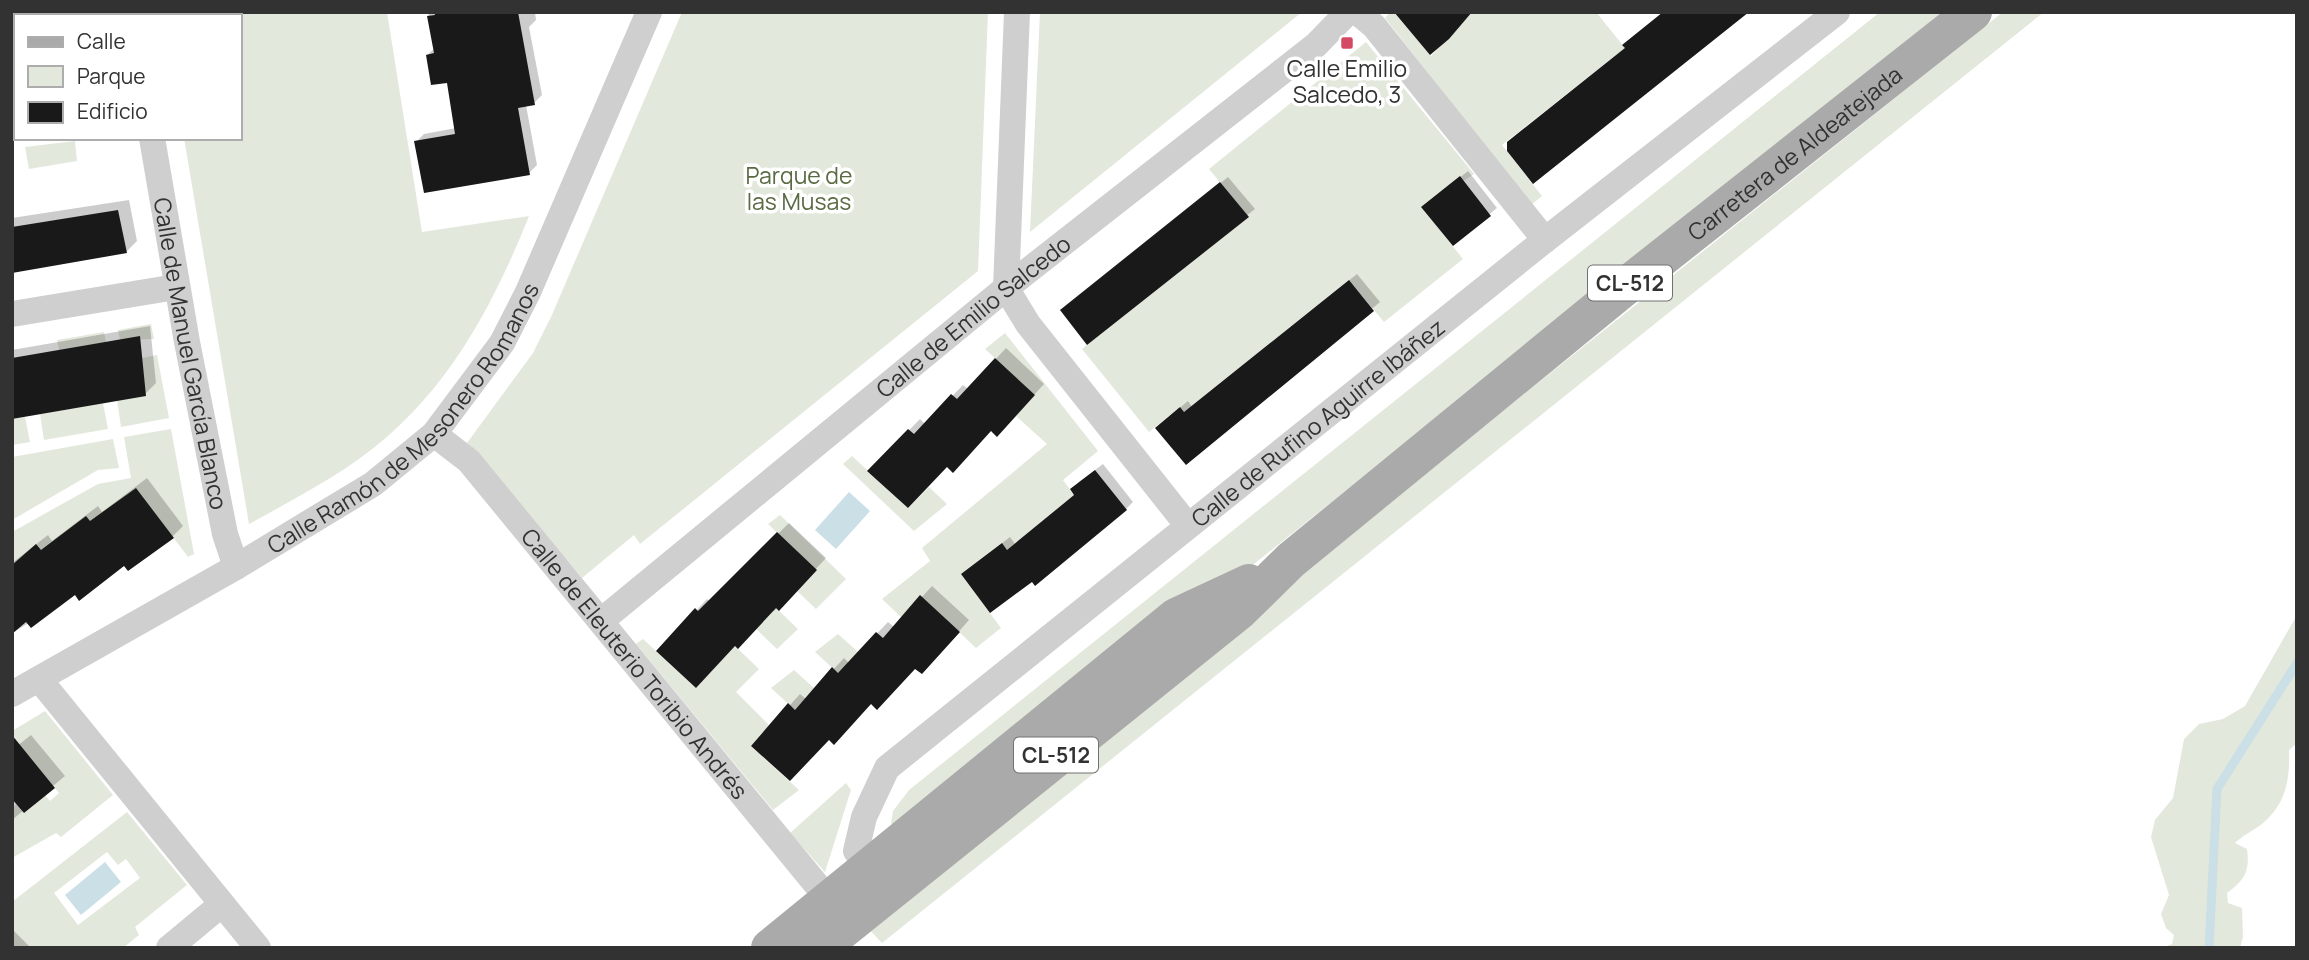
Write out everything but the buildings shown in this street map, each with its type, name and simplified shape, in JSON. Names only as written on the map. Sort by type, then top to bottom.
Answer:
[{"type":"main road","name":"Carretera de Aldeatejada","points":[[820,948],[1030,776],[1239,611],[1290,560],[1621,290],[1973,12]]},
{"type":"main road","name":"Carretera de Aldeatejada","points":[[769,948],[1176,617],[1236,591],[1290,560]]},
{"type":"main road","points":[[868,868],[892,867],[977,801],[1030,776]]},
{"type":"street","name":"Calle Ramón de Mesonero Romanos","points":[[12,694],[236,567],[373,484],[434,434],[502,344],[528,292],[649,12]]},
{"type":"street","points":[[1017,12],[1006,288],[1028,324],[1188,526]]},
{"type":"street","name":"Calle de Emilio Salcedo","points":[[601,621],[1006,288],[1316,45],[1348,12]]},
{"type":"street","points":[[1357,12],[1374,26],[1545,240]]},
{"type":"street","name":"Calle de Rufino Aguirre Ibáñez","points":[[868,868],[856,851],[864,817],[887,768],[1545,240],[1837,12]]},
{"type":"street","name":"Calle de Manuel García Blanco","points":[[152,140],[176,287],[225,534],[236,567]]},
{"type":"street","points":[[12,314],[176,287]]},
{"type":"street","name":"Calle de Eleuterio Toribio Andrés","points":[[434,434],[469,461],[829,900]]},
{"type":"street","points":[[38,679],[258,948]]},
{"type":"street","points":[[169,948],[222,904]]},
{"type":"green space","points":[[387,12],[422,232],[529,216],[497,289],[478,324],[434,388],[408,417],[379,444],[346,468],[249,524],[184,140],[242,140],[242,14],[164,14]]},
{"type":"green space","name":"Parque de las Musas","points":[[682,12],[988,12],[978,271],[640,544],[634,535],[582,578],[467,443],[533,353],[551,317]]},
{"type":"green space","points":[[1040,12],[1302,12],[1030,232]]},
{"type":"green space","points":[[1390,12],[1394,12],[1431,56],[1472,12],[1596,12],[1625,48],[1502,145],[1542,196],[1531,205],[1385,18]]},
{"type":"green space","points":[[1880,12],[1944,12],[1249,568],[896,831],[891,823],[893,811],[909,790]]},
{"type":"green space","points":[[2003,12],[2044,12],[882,943],[865,925],[1326,552]]},
{"type":"green space","points":[[1366,42],[1474,174],[1422,208],[1463,259],[1384,322],[1349,280],[1184,412],[1180,407],[1149,432],[1082,349],[1249,217],[1209,169]]},
{"type":"green space","points":[[75,141],[77,161],[29,169],[25,147]]},
{"type":"green space","points":[[151,324],[154,339],[120,340],[118,330]]},
{"type":"green space","points":[[104,332],[106,342],[59,350],[57,340]]},
{"type":"green space","points":[[1005,333],[1098,451],[1063,480],[1074,495],[1007,550],[1002,543],[961,574],[1001,628],[976,648],[921,596],[901,617],[882,599],[930,561],[922,548],[1047,444],[1016,416],[1035,395],[985,349]]},
{"type":"green space","points":[[157,355],[169,418],[121,427],[117,400],[142,358]]},
{"type":"green space","points":[[103,403],[108,429],[44,440],[40,414]]},
{"type":"green space","points":[[25,417],[30,442],[12,445],[12,419]]},
{"type":"green space","points":[[171,429],[194,554],[188,557],[136,488],[126,495],[132,504],[90,522],[86,516],[76,524],[82,533],[12,578],[12,532],[98,484],[131,478],[124,437]]},
{"type":"green space","points":[[113,439],[119,468],[98,470],[12,520],[12,457]]},
{"type":"green space","points":[[852,456],[908,508],[929,487],[947,504],[914,531],[843,464]]},
{"type":"green space","points":[[780,515],[846,579],[816,609],[797,591],[816,570],[768,524]]},
{"type":"green space","points":[[776,608],[798,629],[777,649],[756,629]]},
{"type":"green space","points":[[2297,615],[2297,743],[2289,750],[2285,791],[2270,816],[2235,843],[2247,849],[2248,857],[2245,874],[2227,893],[2228,903],[2242,908],[2243,937],[2240,948],[2161,948],[2172,944],[2174,935],[2166,928],[2161,914],[2169,895],[2151,837],[2155,820],[2173,798],[2184,739],[2199,724],[2223,719],[2245,706]]},
{"type":"green space","points":[[838,634],[858,652],[839,674],[815,652]]},
{"type":"green space","points":[[643,639],[696,688],[735,646],[759,669],[736,692],[769,725],[751,746],[799,790],[773,810],[636,644]]},
{"type":"green space","points":[[794,670],[814,688],[795,710],[771,688]]},
{"type":"green space","points":[[45,711],[113,795],[61,837],[56,833],[12,858],[12,808],[17,804],[24,813],[34,805],[32,801],[43,793],[50,801],[59,793],[12,735],[12,731]]},
{"type":"green space","points":[[846,783],[851,790],[825,872],[790,833]]},
{"type":"green space","points":[[127,812],[187,885],[135,927],[139,935],[123,948],[12,948],[12,902]],"holes":[[[107,852],[118,865],[126,859],[140,878],[78,925],[54,893]]]},
{"type":"shaded area","points":[[849,492],[870,511],[836,549],[815,530]]},
{"type":"shaded area","points":[[105,862],[121,882],[81,915],[65,895]]},
{"type":"waterway","points":[[2209,948],[2217,789],[2297,663]]},
{"type":"place","name":"Calle Emilio Salcedo, 3","points":[[1347,43]]}]
